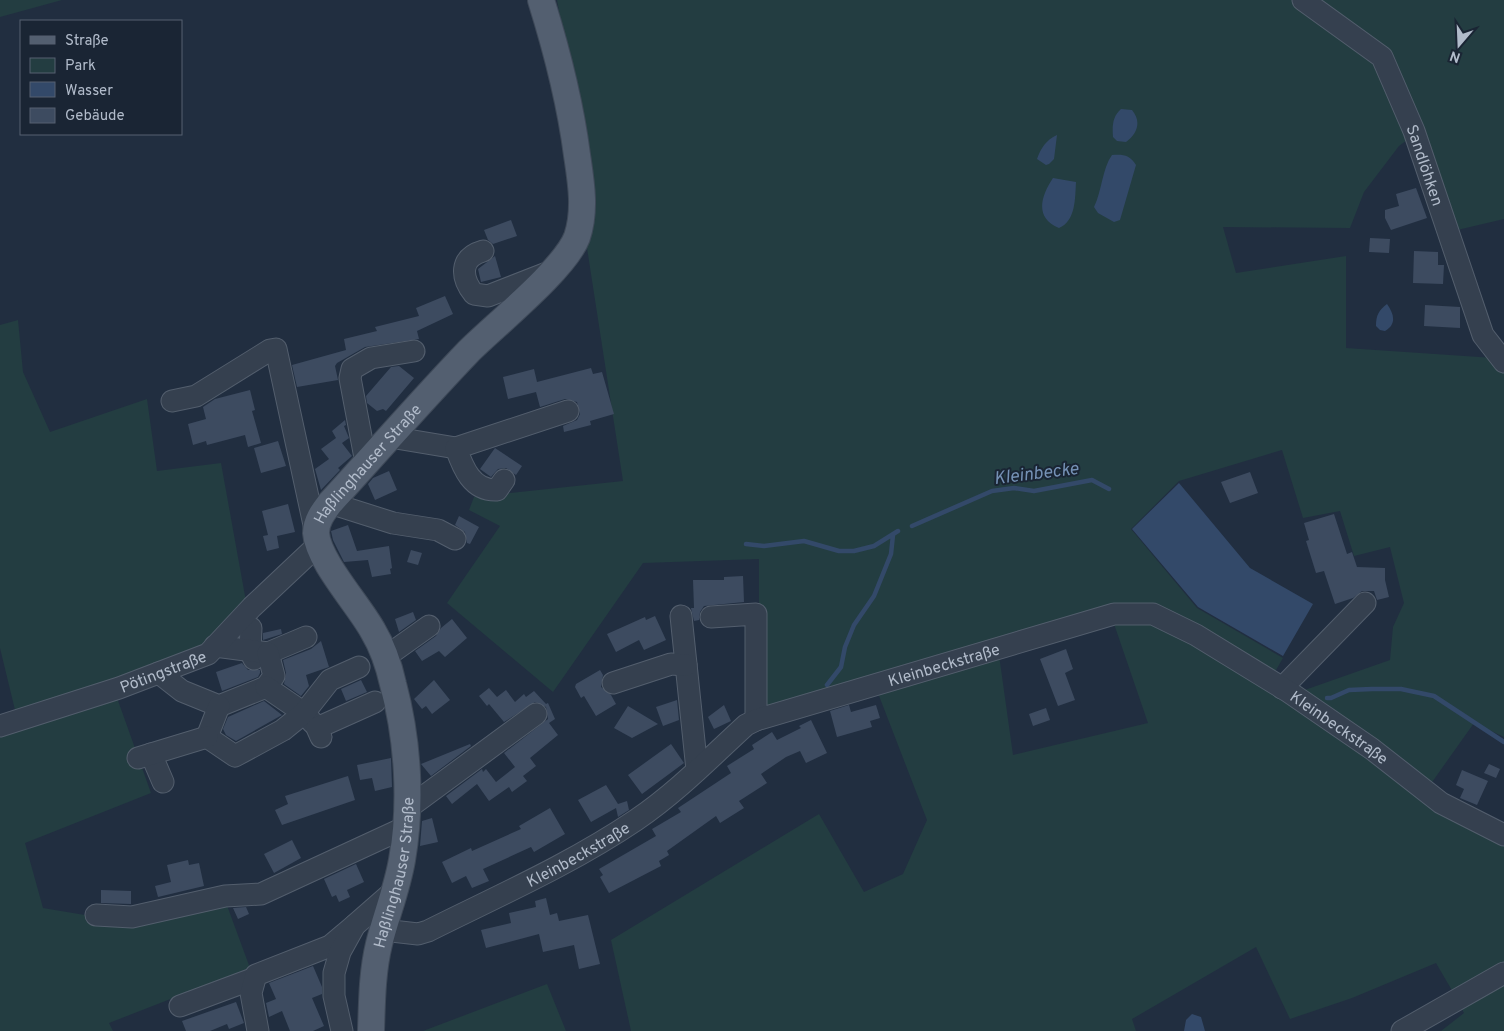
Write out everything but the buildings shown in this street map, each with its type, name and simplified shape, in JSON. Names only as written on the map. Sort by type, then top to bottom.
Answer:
[{"type":"main road","name":"Haßlinghauser Straße","points":[[371,1031],[376,963],[402,861],[407,817],[405,749],[393,684],[384,658],[373,631],[330,566],[318,539],[317,524],[330,502],[468,352],[553,271],[567,254],[576,238],[583,206],[569,104],[560,62],[541,0]]},
{"type":"street","name":"Sandlöhken","points":[[1303,0],[1382,58],[1414,131],[1483,335],[1504,362]]},
{"type":"street","points":[[483,251],[474,254],[464,268],[464,283],[474,294],[488,296],[553,271]]},
{"type":"street","points":[[172,401],[196,396],[270,350],[276,349],[318,539]]},
{"type":"street","points":[[366,463],[350,378],[352,369],[371,358],[414,351]]},
{"type":"street","points":[[390,437],[456,448],[568,412]]},
{"type":"street","points":[[456,448],[462,465],[470,479],[477,485],[488,490],[496,490],[504,480]]},
{"type":"street","points":[[330,502],[386,521],[438,530],[455,539]]},
{"type":"street","name":"Pötingstraße","points":[[0,726],[159,673],[208,654],[318,539]]},
{"type":"street","points":[[1282,688],[1365,603]]},
{"type":"street","points":[[711,618],[756,614],[756,720]]},
{"type":"street","name":"Kleinbeckstraße","points":[[383,930],[418,934],[428,931],[585,852],[638,819],[697,770],[746,725],[756,720],[1114,614],[1153,614],[1196,635],[1282,688],[1372,749],[1440,803],[1504,835]]},
{"type":"street","points":[[681,616],[697,770]]},
{"type":"street","points":[[384,658],[429,626]]},
{"type":"street","points":[[251,628],[251,655]]},
{"type":"street","points":[[251,655],[306,637]]},
{"type":"street","points":[[159,673],[182,692],[219,706],[266,687],[274,676],[251,655],[215,646]]},
{"type":"street","points":[[613,683],[671,664],[686,665]]},
{"type":"street","points":[[314,726],[330,680],[359,667]]},
{"type":"street","points":[[266,687],[314,726]]},
{"type":"street","points":[[207,737],[235,756],[283,730],[314,726],[374,702]]},
{"type":"street","points":[[150,766],[207,737],[219,706]]},
{"type":"street","points":[[96,915],[132,917],[225,896],[261,894],[407,817],[536,714]]},
{"type":"street","points":[[258,1031],[251,993],[256,975],[330,946],[394,890]]},
{"type":"street","points":[[342,1031],[334,996],[334,973],[340,952],[355,925]]},
{"type":"street","points":[[1402,1031],[1504,973]]},
{"type":"street","points":[[180,1006],[255,978]]},
{"type":"green space","points":[[0,0],[62,0],[0,17]]},
{"type":"green space","points":[[557,0],[1504,0],[1504,219],[1453,231],[1419,131],[1399,146],[1364,192],[1350,228],[1223,227],[1236,273],[1346,256],[1346,348],[1494,358],[1504,364],[1504,737],[1474,723],[1430,785],[1299,692],[1390,660],[1393,627],[1404,603],[1390,547],[1354,556],[1340,511],[1303,518],[1282,450],[1179,481],[1131,529],[1197,608],[1283,658],[1272,677],[1153,611],[759,715],[759,559],[643,563],[553,692],[447,603],[500,526],[469,510],[474,497],[623,481],[585,235],[565,44]]},
{"type":"green space","points":[[18,320],[23,372],[50,432],[147,399],[157,471],[221,463],[247,607],[195,654],[16,714],[0,648],[0,325]]},
{"type":"green space","points":[[1153,619],[1504,839],[1504,963],[1457,999],[1436,963],[1352,998],[1290,1019],[1256,947],[1132,1019],[1136,1031],[631,1031],[611,940],[819,814],[864,892],[903,874],[927,820],[876,688],[999,655],[1013,755],[1148,723],[1113,621]]},
{"type":"green space","points":[[116,695],[151,793],[25,843],[43,908],[97,917],[225,900],[250,968],[109,1023],[113,1031],[0,1031],[0,732]]},
{"type":"green space","points":[[1504,977],[1504,1031],[1441,1031],[1464,1013],[1459,1003]]},
{"type":"green space","points":[[547,984],[566,1031],[423,1031]]},
{"type":"water","points":[[1121,109],[1132,110],[1137,119],[1137,128],[1126,142],[1117,141],[1113,137],[1114,121]]},
{"type":"water","points":[[1057,135],[1054,159],[1046,165],[1037,159],[1044,145]]},
{"type":"water","points":[[1112,155],[1126,156],[1136,165],[1120,220],[1114,222],[1098,213],[1094,207],[1106,167]]},
{"type":"water","points":[[1053,178],[1076,182],[1072,215],[1065,225],[1059,228],[1051,224],[1046,218],[1042,206],[1045,192]]},
{"type":"water","points":[[1387,304],[1391,311],[1393,322],[1385,331],[1380,330],[1376,326],[1376,322],[1378,313]]},
{"type":"water","points":[[1179,483],[1250,568],[1313,604],[1283,656],[1198,607],[1132,529]]},
{"type":"water","points":[[1192,1014],[1201,1017],[1205,1031],[1184,1031],[1186,1020]]},
{"type":"waterway","name":"Kleinbecke","points":[[912,526],[992,491],[1014,488],[1034,491],[1092,480],[1109,489]]},
{"type":"waterway","name":"Kleinbecke","points":[[746,544],[764,546],[804,541],[839,551],[854,551],[874,546],[898,531]]},
{"type":"waterway","name":"Kleinbecke","points":[[827,685],[841,667],[845,647],[854,625],[874,596],[891,554],[893,535]]},
{"type":"waterway","name":"Kleinbecke","points":[[1327,698],[1349,690],[1372,689],[1401,689],[1434,696],[1504,742]]}]
